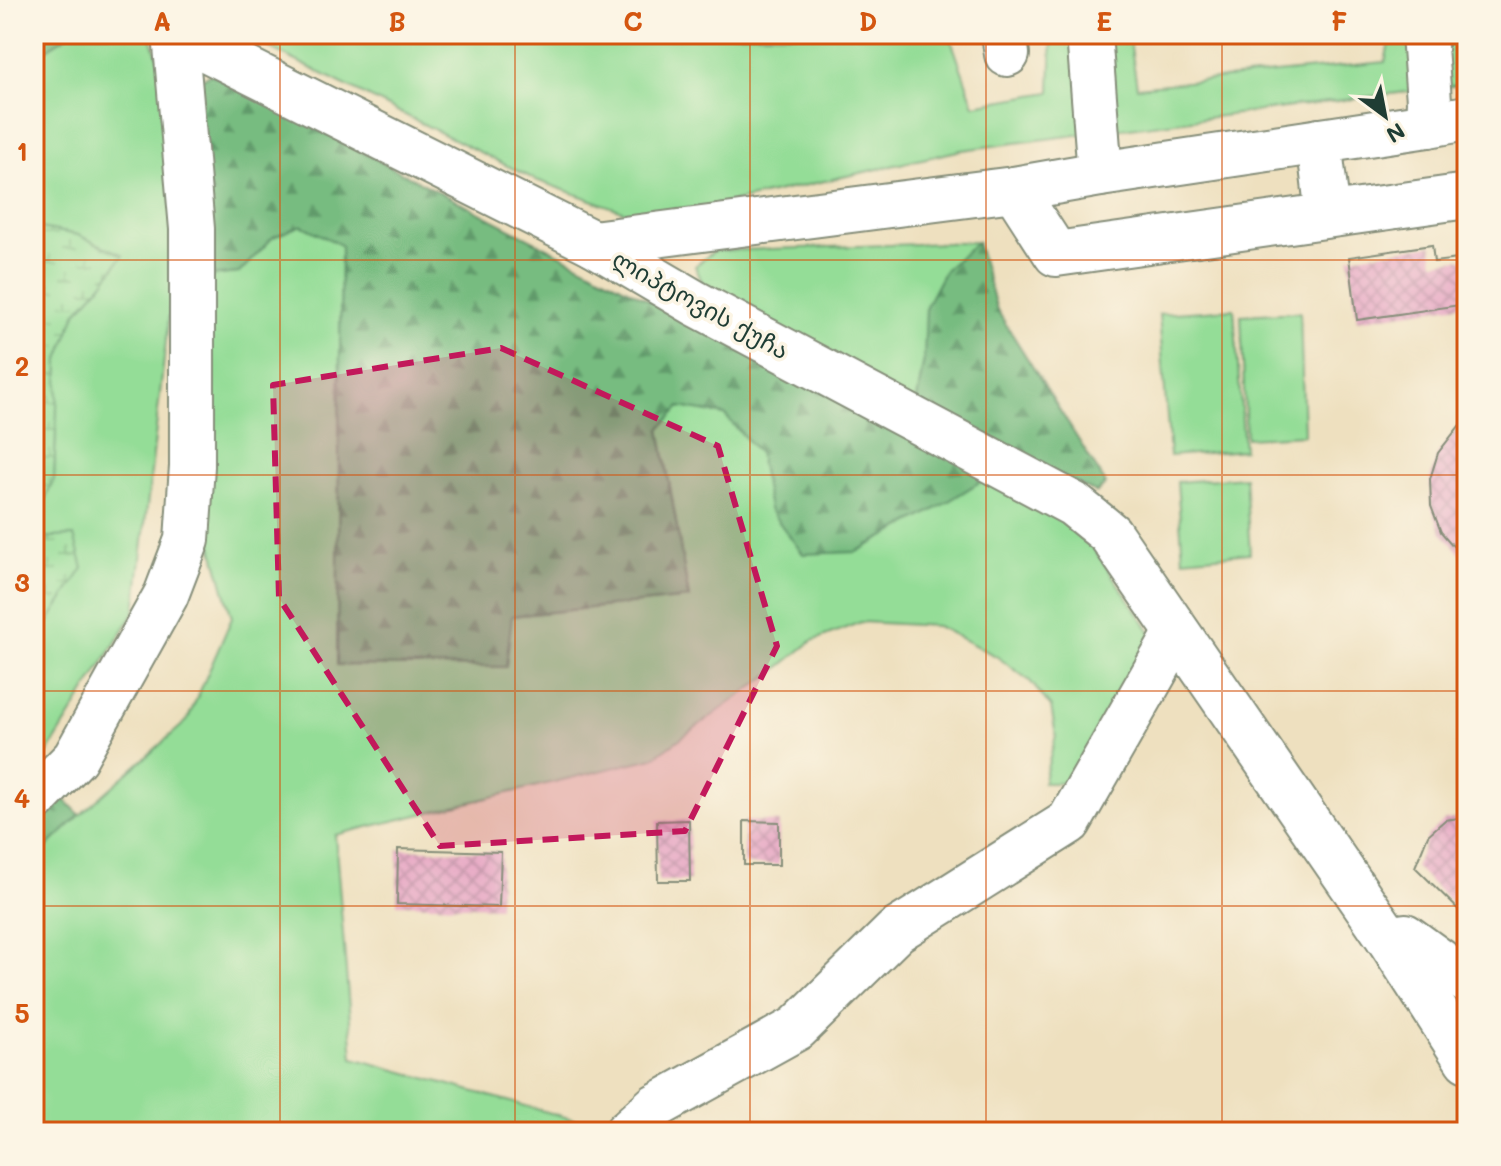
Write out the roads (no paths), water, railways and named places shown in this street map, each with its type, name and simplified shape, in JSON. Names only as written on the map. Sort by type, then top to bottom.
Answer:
[{"type":"street","name":"ლიპტოვის ქუჩა","points":[[176,34],[593,243],[695,303],[1073,504],[1110,534],[1389,939],[1467,1060]]},
{"type":"street","points":[[34,800],[75,758],[166,595],[187,540],[192,466],[192,229],[176,34]]},
{"type":"street","points":[[1089,34],[1100,174]]},
{"type":"street","points":[[1424,34],[1429,101],[1448,121]]},
{"type":"street","points":[[593,243],[1014,189],[1448,121]]},
{"type":"street","points":[[1319,141],[1328,215]]},
{"type":"street","points":[[1014,189],[1056,254],[1467,196]]},
{"type":"street","points":[[695,303],[673,281],[670,265],[680,251],[707,228]]},
{"type":"street","points":[[627,1132],[656,1106],[797,1028],[896,931],[1069,822],[1177,633]]},
{"type":"street","points":[[1389,939],[1405,936],[1467,981]]}]
